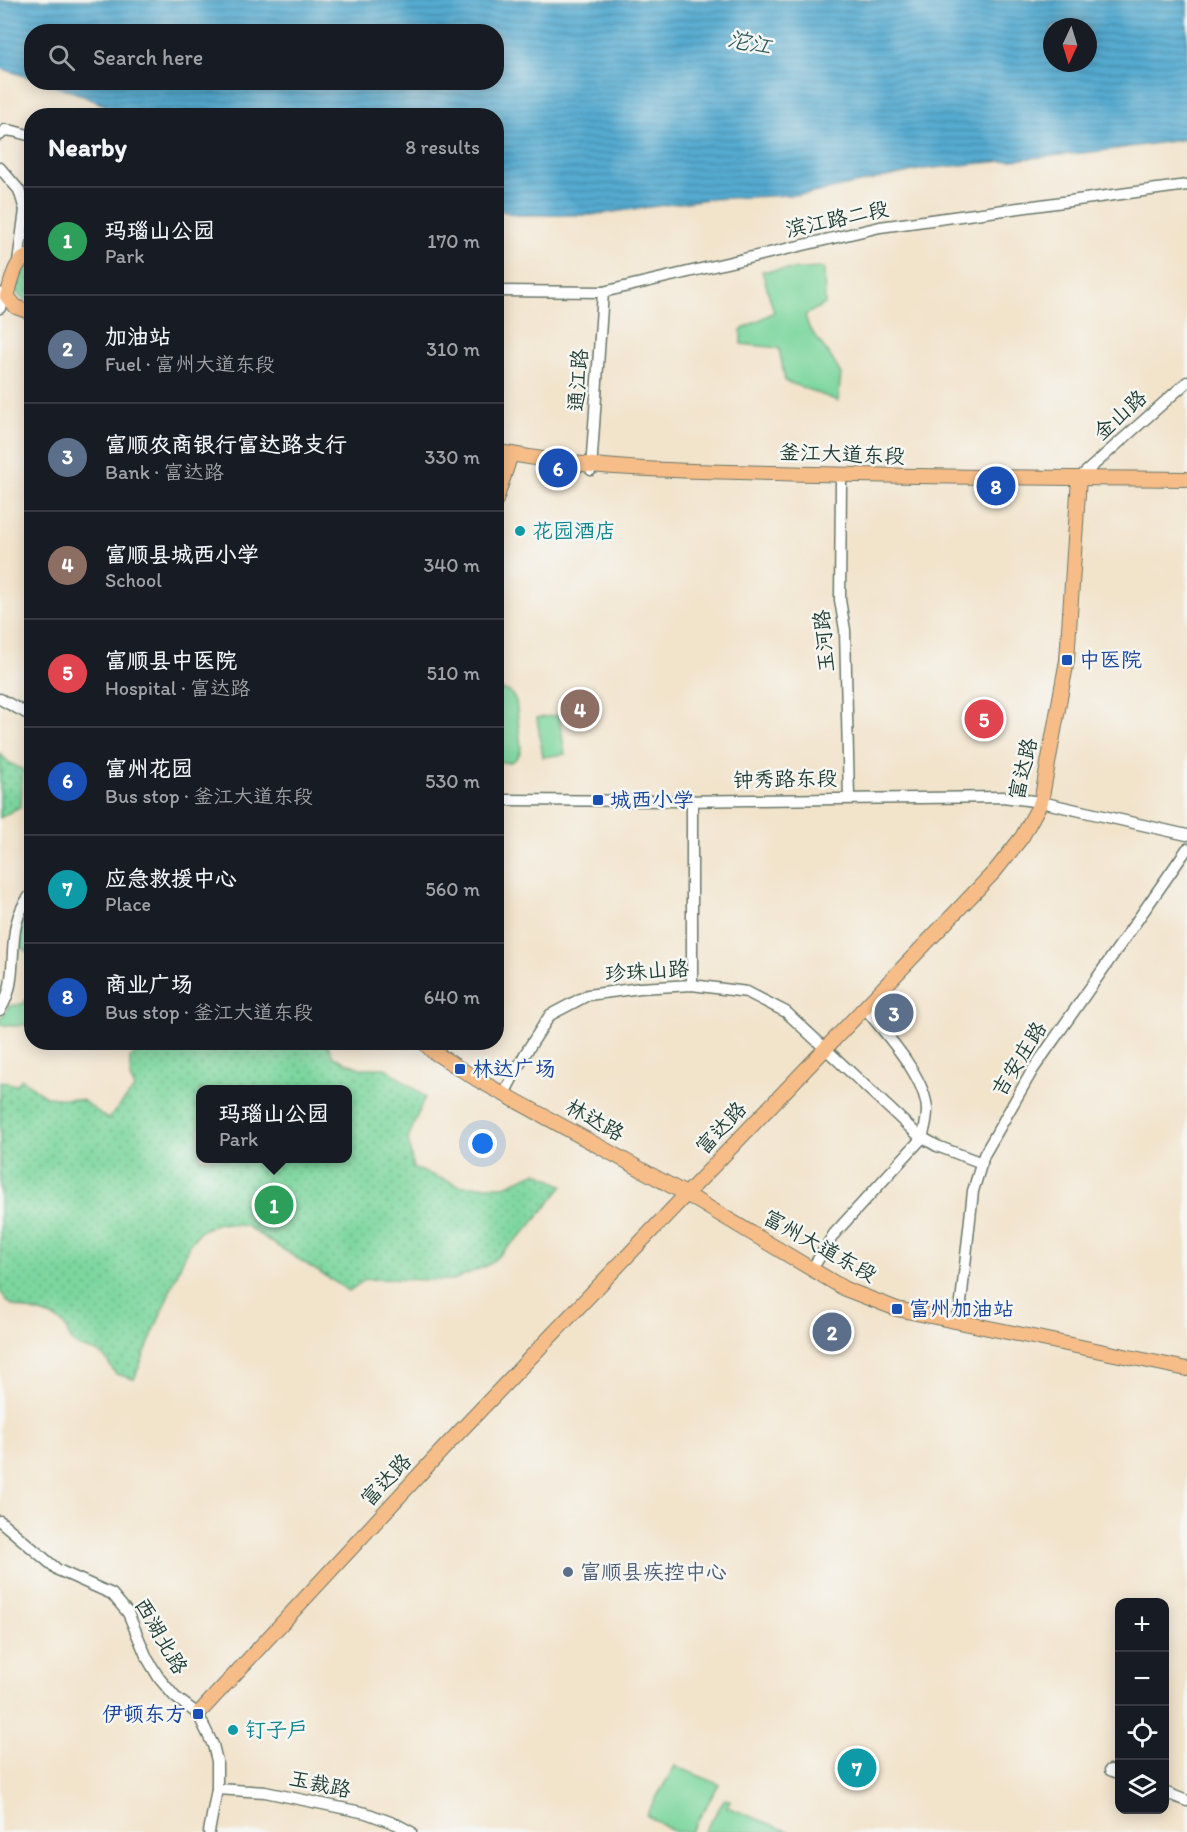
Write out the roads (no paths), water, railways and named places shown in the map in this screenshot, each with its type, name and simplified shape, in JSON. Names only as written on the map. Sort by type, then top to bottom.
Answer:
[{"type":"main road","points":[[24,257],[18,262],[2,299],[24,310]]},
{"type":"main road","name":"釜江大道东段","points":[[506,458],[549,467],[1187,487]]},
{"type":"main road","name":"釜江大道东段","points":[[592,467],[671,477],[841,482],[1079,482],[1187,478]]},
{"type":"main road","name":"富达路","points":[[198,1714],[444,1448],[995,871],[1022,837],[1041,802],[1067,660],[1079,482]]},
{"type":"main road","name":"林达路","points":[[431,1050],[504,1094],[687,1194]]},
{"type":"main road","name":"富州大道东段","points":[[687,1194],[845,1289],[897,1309],[1187,1369]]},
{"type":"street","points":[[2,131],[24,134]]},
{"type":"street","points":[[0,168],[19,190],[24,207]]},
{"type":"street","name":"滨江路二段","points":[[504,291],[603,292],[880,227],[1187,185]]},
{"type":"street","points":[[18,262],[24,217]]},
{"type":"street","name":"通江路","points":[[592,467],[603,292]]},
{"type":"street","name":"金山路","points":[[1079,482],[1187,382]]},
{"type":"street","name":"玉河路","points":[[841,482],[840,600],[845,630],[849,798]]},
{"type":"street","points":[[0,699],[24,712]]},
{"type":"street","name":"钟秀路东段","points":[[504,800],[1003,797],[1041,802],[1187,835]]},
{"type":"street","points":[[692,800],[692,985]]},
{"type":"street","name":"吉安庄路","points":[[958,1321],[973,1191],[984,1155],[1032,1071],[1187,849]]},
{"type":"street","points":[[0,1010],[8,986],[10,926],[16,910],[24,902]]},
{"type":"street","name":"珍珠山路","points":[[504,1094],[525,1054],[550,1015],[588,995],[640,988],[692,985],[747,992],[786,1012],[922,1138],[982,1163]]},
{"type":"street","points":[[812,1269],[834,1234],[922,1138],[926,1124],[927,1108],[918,1081],[895,1045],[864,1007]]},
{"type":"street","name":"西湖北路","points":[[0,1521],[58,1570],[112,1594],[128,1613],[147,1658],[159,1678],[176,1697],[198,1714]]},
{"type":"street","points":[[198,1714],[217,1761],[217,1789],[209,1832]]},
{"type":"street","name":"玉裁路","points":[[217,1789],[265,1792],[366,1814],[396,1824],[411,1832]]},
{"type":"street","points":[[1169,1794],[1187,1801]]},
{"type":"water","name":"沱江","points":[[0,0],[1187,0],[1187,139],[1101,151],[923,169],[808,194],[709,199],[591,215],[517,215],[504,212],[504,108],[111,108],[67,90],[504,90],[504,24],[24,24],[24,76],[0,68]]},
{"type":"place","name":"富州花园","points":[[558,468]]},
{"type":"place","name":"商业广场","points":[[996,486]]},
{"type":"place","name":"花园酒店","points":[[520,531]]},
{"type":"place","name":"中医院","points":[[1067,660]]},
{"type":"place","name":"富顺县城西小学","points":[[580,709]]},
{"type":"place","name":"富顺县中医院","points":[[984,719]]},
{"type":"place","name":"城西小学","points":[[598,800]]},
{"type":"place","name":"富顺农商银行富达路支行","points":[[894,1013]]},
{"type":"place","name":"林达广场","points":[[460,1069]]},
{"type":"place","name":"玛瑙山公园","points":[[274,1205]]},
{"type":"place","name":"富州加油站","points":[[897,1309]]},
{"type":"place","name":"加油站","points":[[832,1332]]},
{"type":"place","name":"富顺县疾控中心","points":[[568,1572]]},
{"type":"place","name":"伊顿东方","points":[[198,1714]]},
{"type":"place","name":"钉子户","points":[[233,1730]]},
{"type":"place","name":"应急救援中心","points":[[857,1768]]}]
